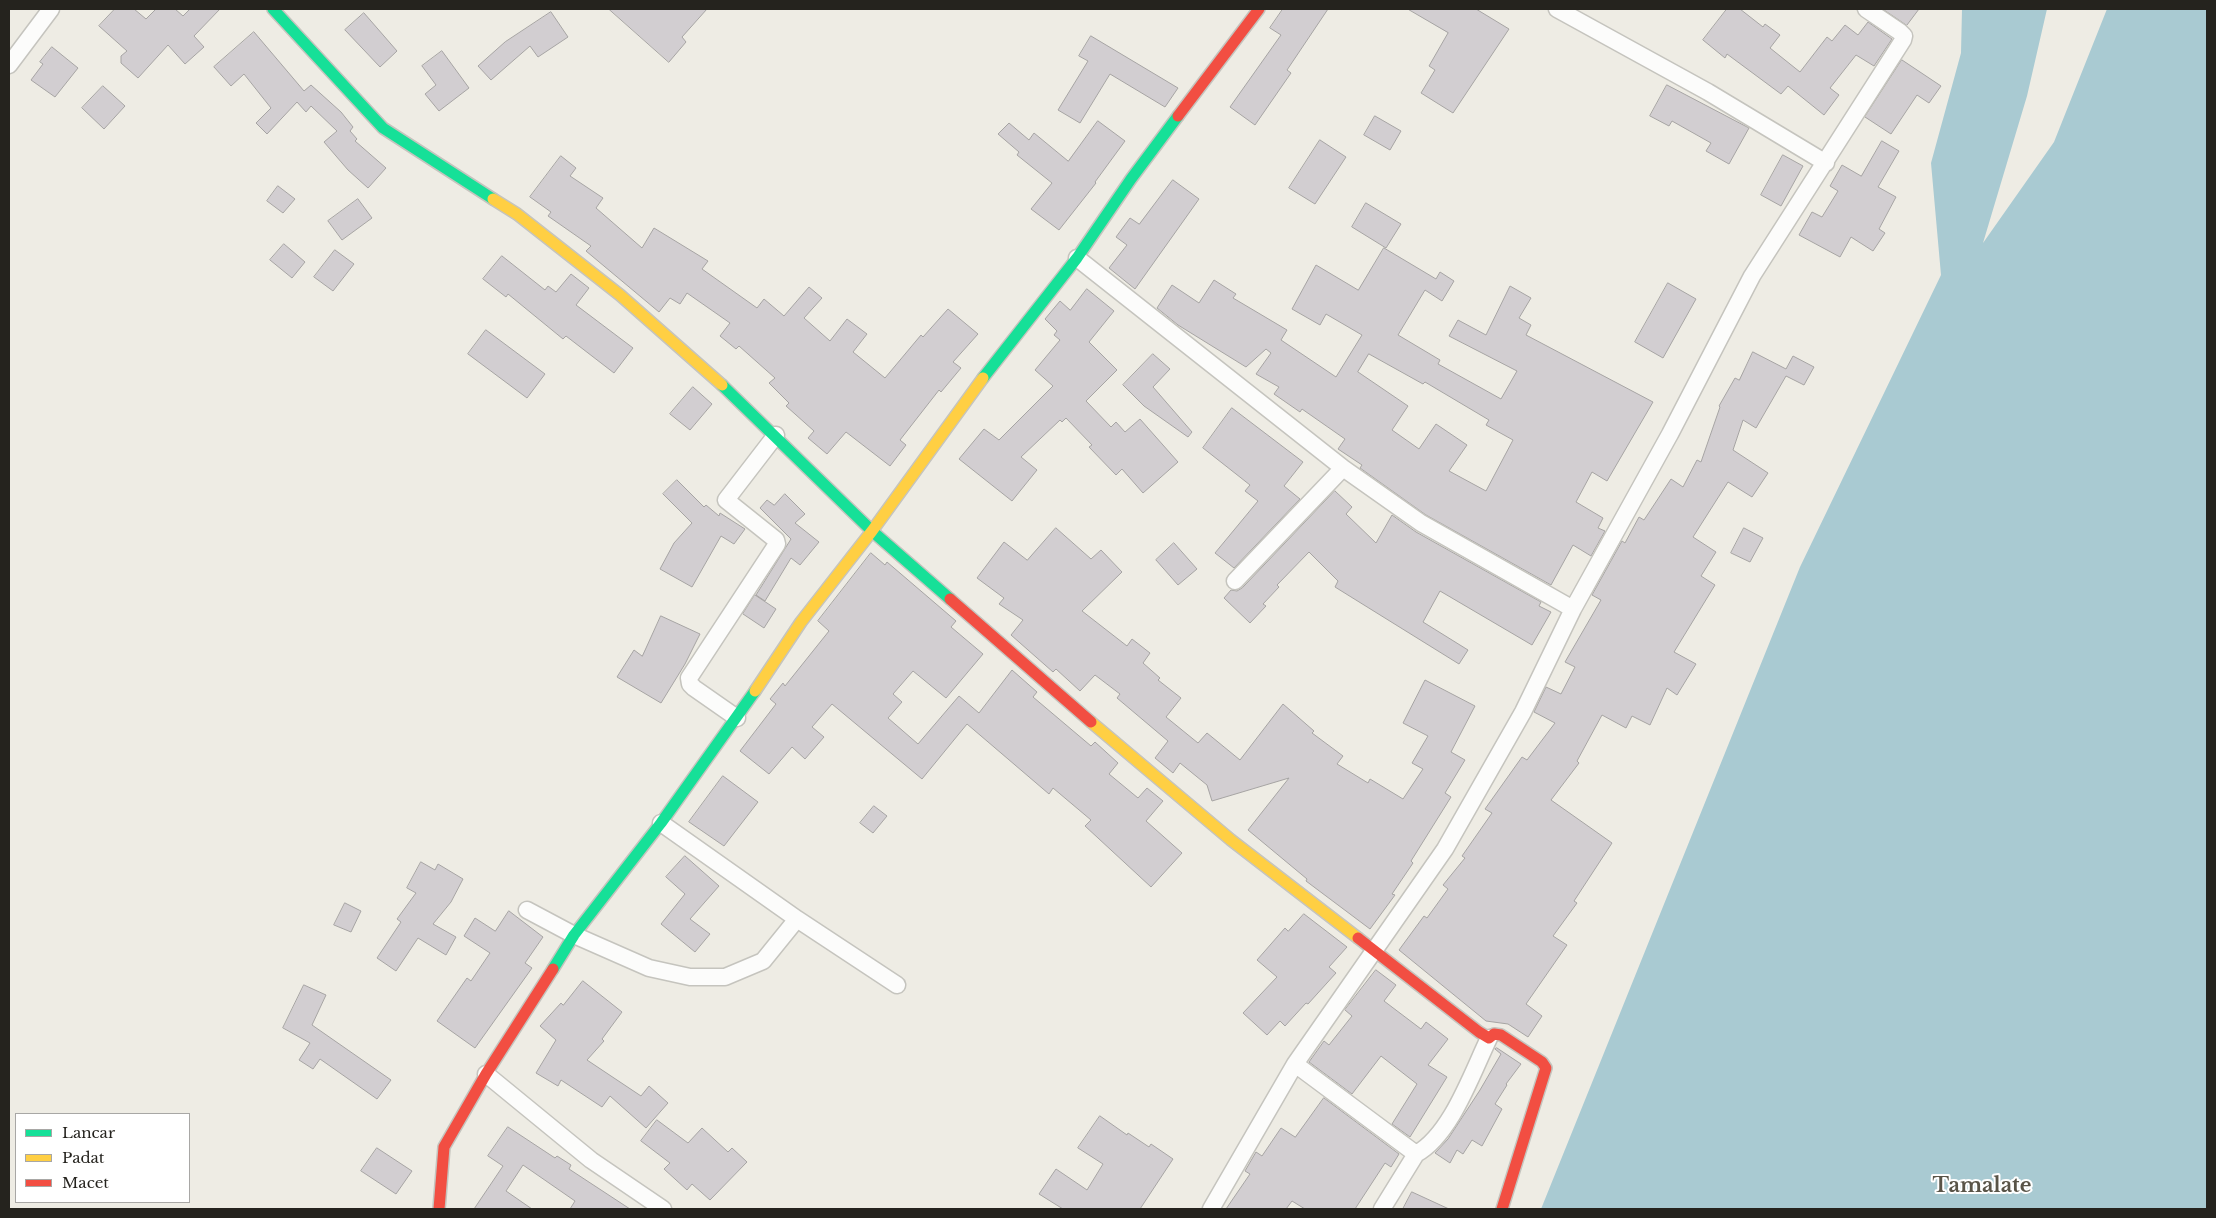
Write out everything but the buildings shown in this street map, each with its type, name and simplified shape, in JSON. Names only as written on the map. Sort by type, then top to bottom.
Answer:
[{"type":"street","points":[[9,65],[51,9]]},
{"type":"street","points":[[273,9],[383,128],[433,162],[518,214],[566,251],[710,373],[776,435],[872,531],[1143,767],[1231,840],[1489,1038]]},
{"type":"street","points":[[439,1209],[442,1200],[444,1147],[486,1074],[574,935],[661,823],[737,718],[801,622],[872,531],[1008,344],[1077,258],[1131,179],[1260,9]]},
{"type":"street","points":[[1556,9],[1708,92],[1826,163]]},
{"type":"street","points":[[1211,1209],[1295,1064],[1445,849],[1523,712],[1573,609],[1675,425],[1752,276],[1826,163],[1904,36],[1866,9]]},
{"type":"street","points":[[1077,258],[1343,468],[1421,523],[1573,609]]},
{"type":"street","points":[[737,718],[694,688],[690,684],[689,678],[778,544],[776,540],[726,500],[776,435]]},
{"type":"street","points":[[1235,581],[1343,468]]},
{"type":"street","points":[[661,823],[797,919],[897,985]]},
{"type":"street","points":[[527,910],[574,935],[650,968],[690,977],[725,977],[763,961],[797,919]]},
{"type":"street","points":[[1382,1209],[1416,1154],[1424,1150],[1440,1133],[1453,1112],[1489,1038],[1494,1034],[1500,1035],[1534,1056],[1546,1068],[1502,1209]]},
{"type":"street","points":[[1295,1064],[1416,1154]]},
{"type":"street","points":[[486,1074],[591,1160],[663,1209]]},
{"type":"water","points":[[1962,9],[2047,9],[2027,96],[1983,243],[2054,142],[2107,9],[2207,9],[2207,1209],[1541,1209],[1800,567],[1941,275],[1931,163],[1961,53]]},
{"type":"traffic: fast","points":[[273,9],[383,128],[493,199]]},
{"type":"traffic: fast","points":[[983,378],[1077,258],[1131,179],[1178,116]]},
{"type":"traffic: fast","points":[[722,385],[872,531],[950,599]]},
{"type":"traffic: fast","points":[[553,969],[574,935],[661,823],[755,691]]},
{"type":"traffic: slow","points":[[493,199],[517,214],[620,295],[722,385]]},
{"type":"traffic: slow","points":[[755,691],[801,622],[872,531],[983,378]]},
{"type":"traffic: slow","points":[[1091,722],[1231,840],[1358,938]]},
{"type":"traffic: jam","points":[[1178,116],[1259,9]]},
{"type":"traffic: jam","points":[[950,599],[1091,722]]},
{"type":"traffic: jam","points":[[1358,938],[1479,1032],[1489,1038],[1494,1034],[1501,1035],[1542,1062],[1546,1068],[1502,1209]]},
{"type":"traffic: jam","points":[[439,1209],[444,1147],[486,1074],[553,969]]},
{"type":"district","name":"Tamalate","points":[[1982,1186]]}]
